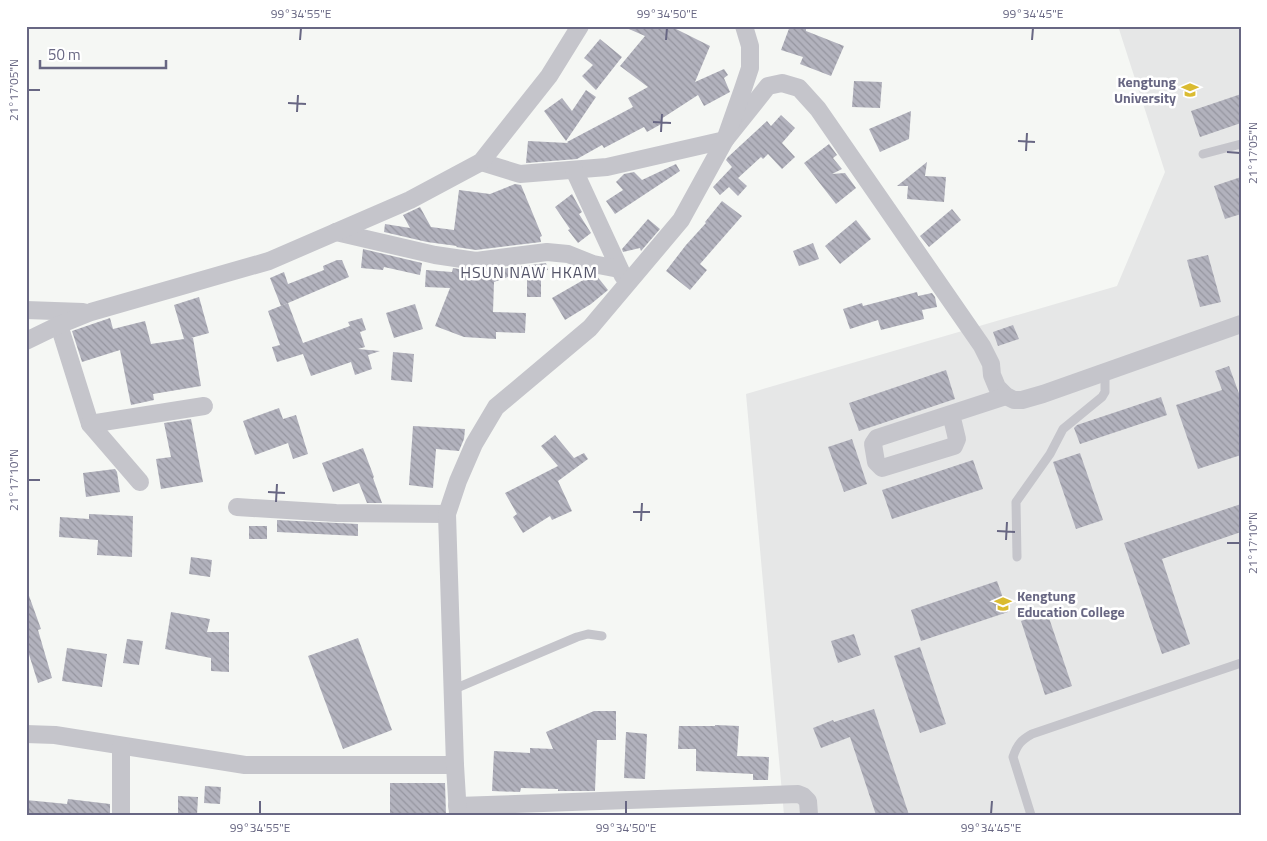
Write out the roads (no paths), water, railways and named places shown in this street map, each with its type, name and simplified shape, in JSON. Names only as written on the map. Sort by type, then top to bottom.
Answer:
[{"type":"street","points":[[26,341],[91,312],[269,261],[410,200],[481,162],[549,76],[580,26]]},
{"type":"street","points":[[744,26],[750,46],[750,68],[725,140],[681,220],[590,328],[496,407],[474,444],[458,481],[447,514],[454,765],[458,811],[798,794],[808,801],[809,815]]},
{"type":"street","points":[[481,162],[520,174],[608,167],[725,140],[768,86],[782,83],[799,88],[818,109],[942,285],[982,346],[991,364],[996,387],[1006,396],[1014,400],[1022,400],[1241,324]]},
{"type":"street","points":[[574,170],[627,285]]},
{"type":"street","points":[[336,232],[435,255],[476,261],[554,253],[568,254],[593,264],[619,269]]},
{"type":"street","points":[[26,310],[91,312]]},
{"type":"street","points":[[59,325],[90,424],[140,482]]},
{"type":"street","points":[[951,414],[957,439],[954,446],[882,468],[876,462],[873,444],[877,438],[1006,396]]},
{"type":"street","points":[[90,424],[204,406]]},
{"type":"street","points":[[236,507],[336,513],[447,514]]},
{"type":"street","points":[[26,734],[55,735],[245,765],[454,765]]},
{"type":"street","points":[[120,815],[121,746]]},
{"type":"lane","points":[[1202,154],[1241,144]]},
{"type":"lane","points":[[1017,557],[1016,502],[1050,454],[1062,429],[1102,397],[1105,392],[1105,372]]},
{"type":"lane","points":[[452,690],[576,637],[588,634],[602,636]]},
{"type":"lane","points":[[1032,815],[1013,757],[1021,741],[1032,734],[1241,663]]},
{"type":"place","name":"Kengtung University","points":[[1190,90]]},
{"type":"place","name":"Kengtung Education College","points":[[1003,604]]},
{"type":"district","name":"HSUN NAW HKAM","points":[[529,272]]}]
